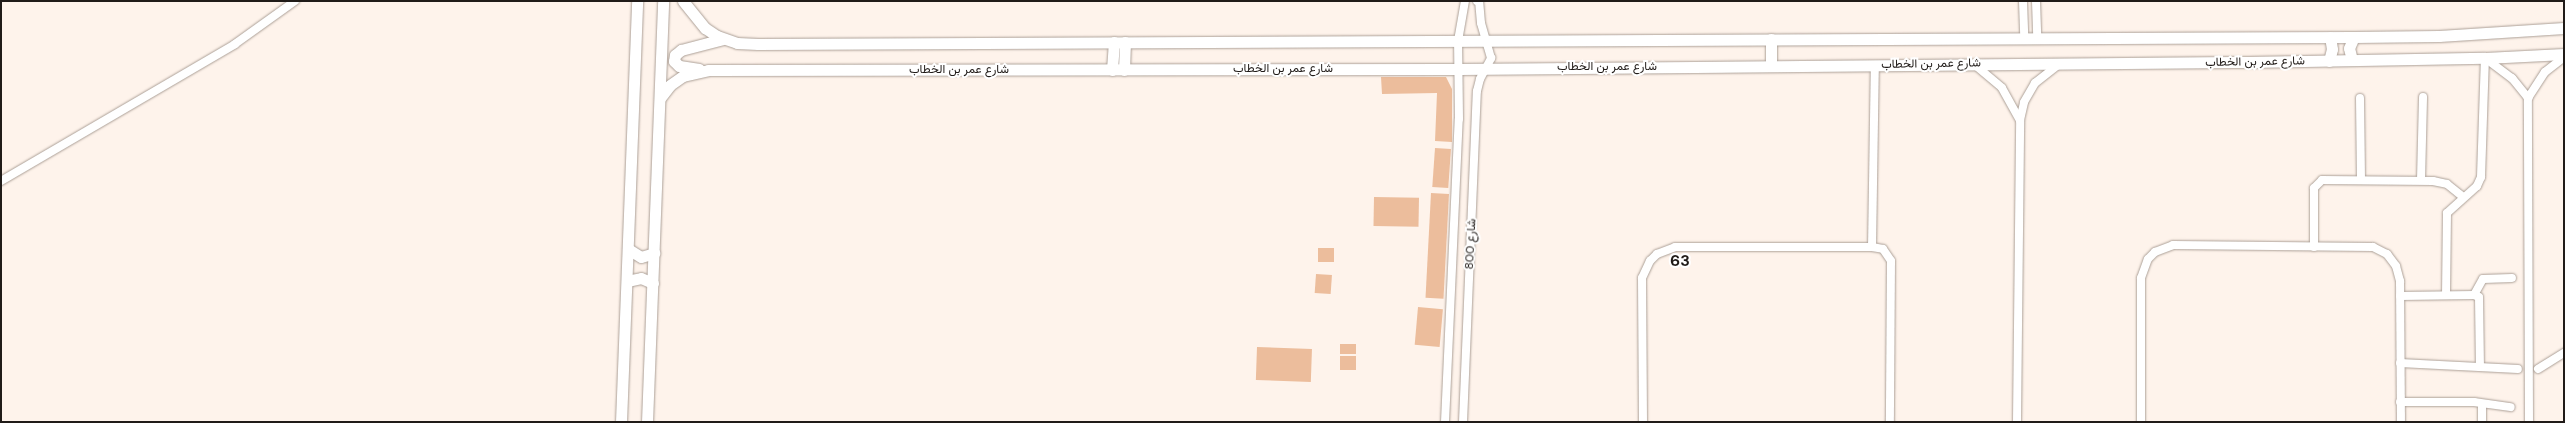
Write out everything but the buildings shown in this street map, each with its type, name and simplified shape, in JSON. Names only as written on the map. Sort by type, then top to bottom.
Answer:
[{"type":"street","points":[[1,181],[235,44],[295,1]]},
{"type":"street","points":[[621,422],[637,1]]},
{"type":"street","points":[[647,422],[663,1]]},
{"type":"street","name":"شارع عمر بن الخطاب","points":[[683,1],[705,28],[723,39],[758,44],[2354,37],[2439,36],[2564,28]]},
{"type":"street","name":"شارع 800","points":[[1445,422],[1459,69],[1458,41],[1465,1]]},
{"type":"street","points":[[1478,1],[1481,23],[1491,52],[1488,68]]},
{"type":"street","points":[[2023,1],[2024,38]]},
{"type":"street","points":[[2036,1],[2037,38]]},
{"type":"street","points":[[2329,61],[2332,49],[2330,37]]},
{"type":"street","points":[[2352,60],[2349,48],[2354,37]]},
{"type":"street","points":[[708,70],[679,66],[674,61],[675,55],[681,50],[723,39]]},
{"type":"street","points":[[1771,39],[1771,66]]},
{"type":"street","points":[[1112,70],[1114,42]]},
{"type":"street","points":[[1124,70],[1125,42]]},
{"type":"street","points":[[2529,422],[2528,98],[2545,72],[2564,55]]},
{"type":"street","name":"شارع عمر بن الخطاب","points":[[660,98],[670,85],[683,76],[708,70],[1459,69],[2329,61],[2564,55]]},
{"type":"street","points":[[2485,58],[2512,78],[2528,98]]},
{"type":"street","points":[[2446,295],[2447,217],[2449,210],[2477,186],[2481,178],[2485,58]]},
{"type":"street","points":[[2017,422],[2020,120],[2024,102],[2035,83],[2062,63]]},
{"type":"street","points":[[1974,64],[2002,88],[2020,120]]},
{"type":"street","points":[[1872,247],[1875,65]]},
{"type":"street","name":"شارع 800","points":[[1463,422],[1477,91],[1480,79],[1488,68]]},
{"type":"street","points":[[2421,180],[2423,97]]},
{"type":"street","points":[[2360,98],[2361,180]]},
{"type":"street","points":[[2314,246],[2316,184],[2322,180],[2421,180],[2442,182],[2463,197]]},
{"type":"street","points":[[2141,422],[2141,278],[2145,264],[2155,252],[2173,244],[2373,247],[2380,250],[2396,266],[2400,296],[2401,422]]},
{"type":"street","points":[[1643,422],[1642,278],[1650,261],[1657,254],[1675,247],[1872,247],[1883,249],[1891,261],[1890,422]]},
{"type":"street","points":[[628,249],[640,256],[654,252]]},
{"type":"street","points":[[627,281],[641,278],[653,284]]},
{"type":"street","points":[[2474,295],[2483,279],[2512,278]]},
{"type":"street","points":[[2400,296],[2474,295],[2480,300],[2480,367]]},
{"type":"street","points":[[2538,369],[2564,353]]},
{"type":"street","points":[[2400,363],[2518,368]]},
{"type":"street","points":[[2400,402],[2511,407]]},
{"type":"street","points":[[2482,405],[2482,422]]},
{"type":"shaded area","points":[[1381,77],[1446,77],[1452,89],[1452,142],[1435,141],[1437,93],[1382,94]]},
{"type":"shaded area","points":[[1435,148],[1451,149],[1448,188],[1432,187]]},
{"type":"shaded area","points":[[1431,193],[1449,194],[1443,299],[1426,298]]},
{"type":"shaded area","points":[[1374,197],[1419,198],[1418,227],[1373,226]]},
{"type":"shaded area","points":[[1318,248],[1334,248],[1334,262],[1318,262]]},
{"type":"shaded area","points":[[1316,274],[1332,275],[1331,294],[1315,293]]},
{"type":"shaded area","points":[[1418,307],[1443,309],[1440,347],[1415,345]]},
{"type":"shaded area","points":[[1340,344],[1356,344],[1356,354],[1340,354]]},
{"type":"shaded area","points":[[1257,347],[1312,349],[1311,382],[1256,380]]},
{"type":"shaded area","points":[[1340,356],[1356,356],[1356,370],[1340,370]]},
{"type":"district","name":"63","points":[[1680,261]]}]
